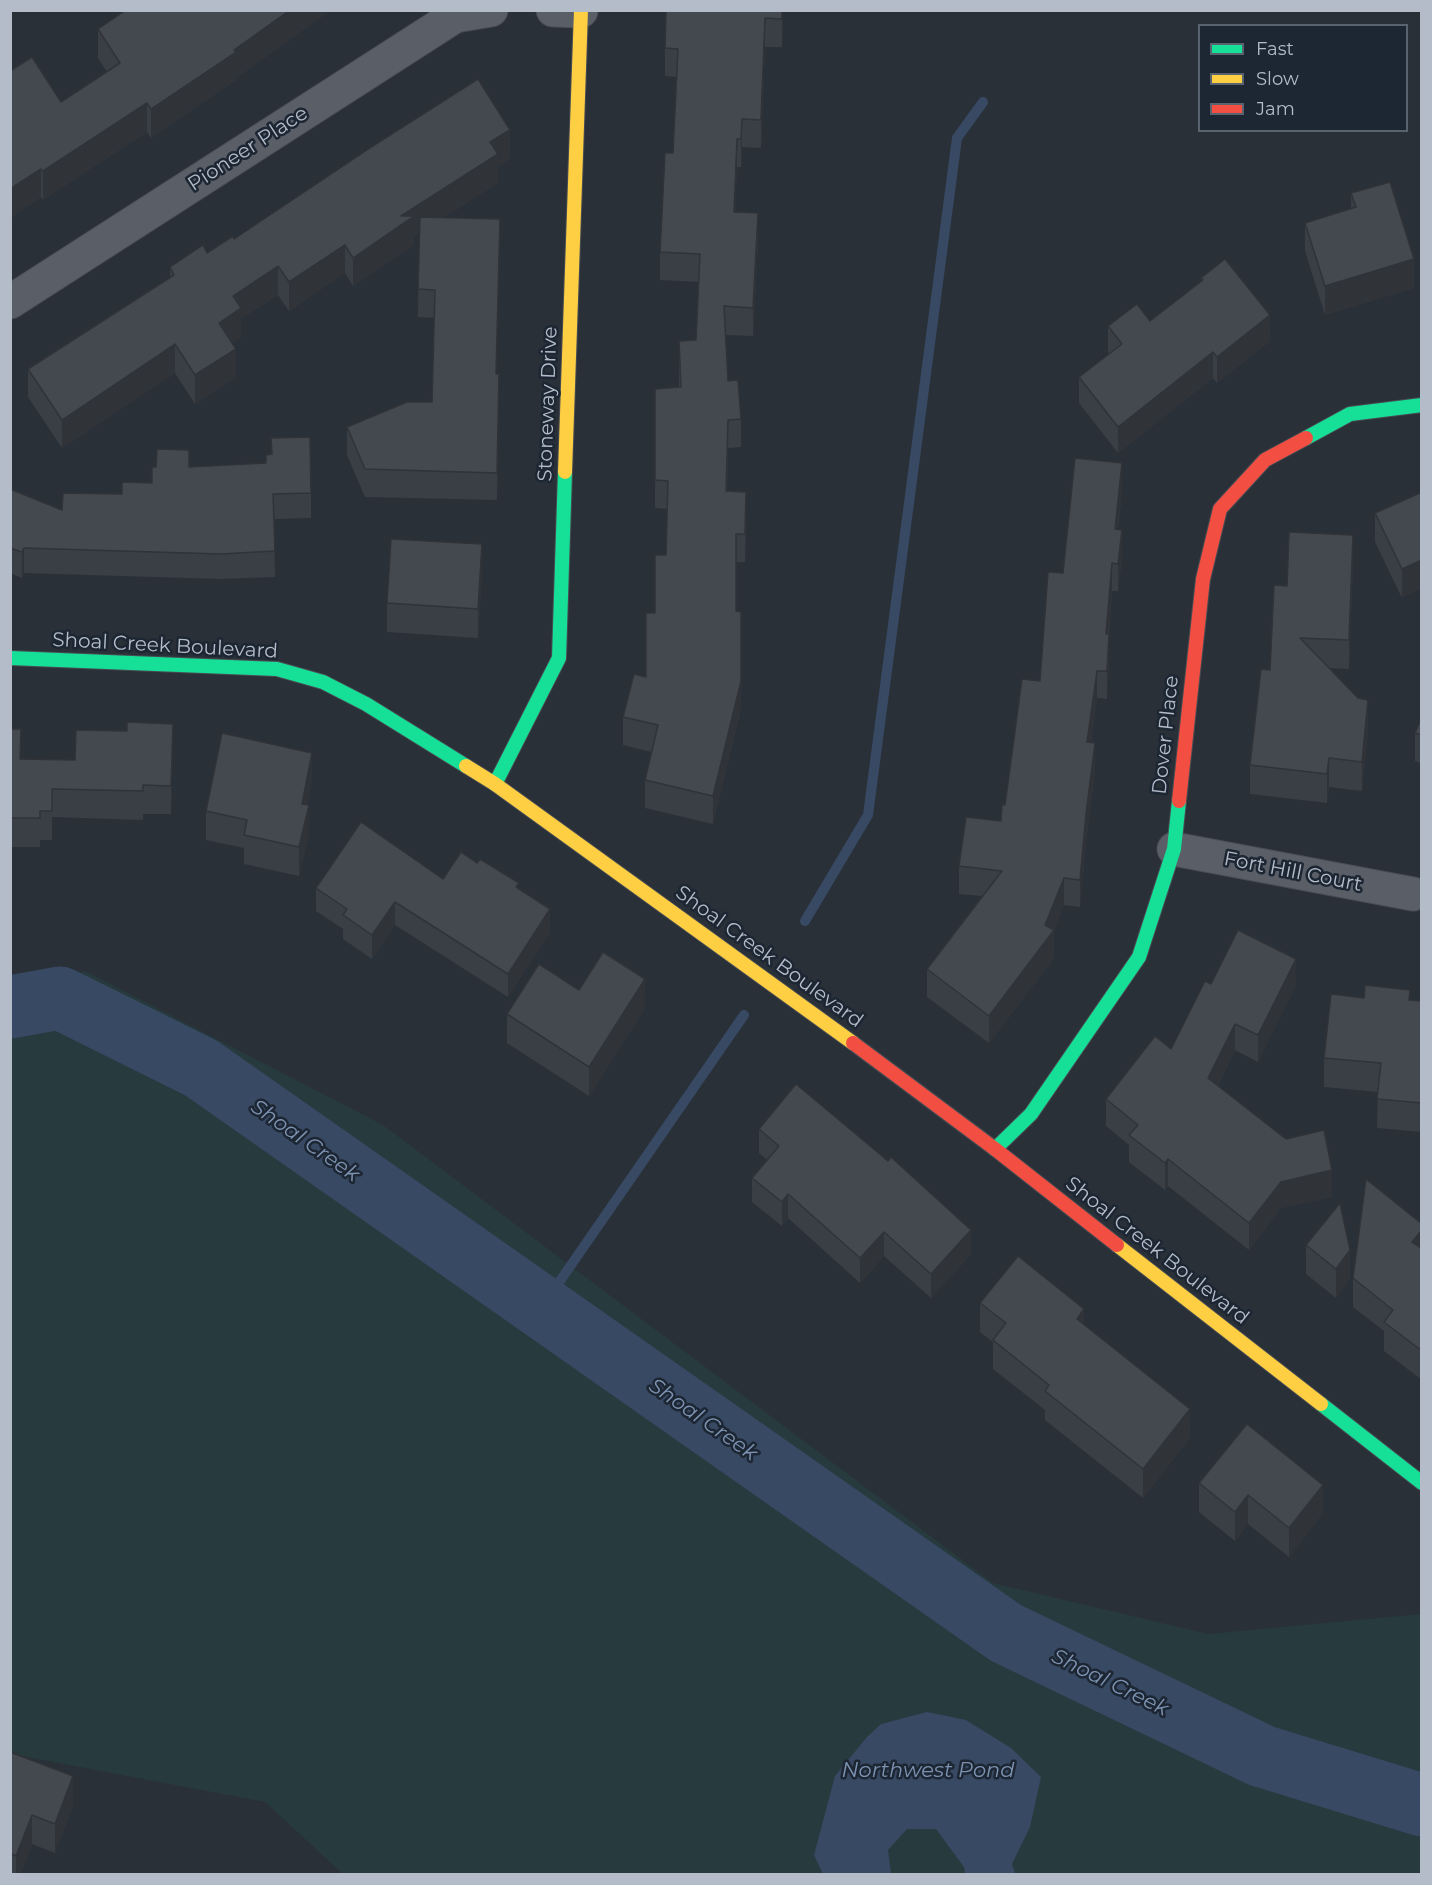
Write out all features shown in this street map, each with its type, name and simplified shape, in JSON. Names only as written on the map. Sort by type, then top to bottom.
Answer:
[{"type":"street","name":"Pioneer Place","points":[[10,302],[455,16],[491,10]]},
{"type":"street","points":[[553,10],[581,11]]},
{"type":"street","name":"Stoneway Drive","points":[[495,784],[559,658],[581,11]]},
{"type":"street","name":"Dover Place","points":[[995,1149],[1031,1114],[1139,957],[1174,849],[1203,579],[1220,509],[1265,460],[1350,414],[1422,405]]},
{"type":"street","name":"Shoal Creek Boulevard","points":[[10,658],[277,669],[323,682],[366,704],[495,784],[783,991],[995,1149],[1422,1483]]},
{"type":"street","name":"Fort Hill Court","points":[[1174,849],[1413,894]]},
{"type":"green space","points":[[85,971],[383,1125],[993,1583],[1208,1634],[1421,1614],[1421,1874],[343,1874],[265,1802],[11,1754],[11,987]]},
{"type":"water","name":"Northwest Pond","points":[[927,1712],[966,1720],[1011,1748],[1041,1777],[1030,1827],[1012,1864],[1015,1874],[965,1874],[964,1867],[936,1829],[907,1829],[888,1850],[891,1874],[823,1874],[814,1855],[835,1776],[867,1737],[881,1724]]},
{"type":"building","points":[[126,10],[290,10],[234,50],[236,52],[151,109],[147,103],[43,171],[41,169],[10,189],[10,71],[32,57],[61,102],[120,63],[98,29]]},
{"type":"building","points":[[666,10],[782,10],[782,19],[765,18],[761,120],[742,119],[741,139],[737,139],[734,212],[758,213],[753,308],[724,306],[728,381],[738,380],[741,419],[728,420],[726,491],[746,492],[745,534],[736,534],[736,611],[741,612],[741,681],[713,796],[645,780],[658,725],[623,717],[634,674],[646,677],[646,613],[655,613],[655,555],[666,555],[668,481],[655,480],[655,389],[681,387],[679,341],[696,340],[700,254],[660,252],[665,153],[673,153],[678,49],[665,48]]},
{"type":"building","points":[[478,79],[510,130],[490,142],[498,154],[401,216],[414,216],[353,258],[345,245],[289,282],[278,266],[233,296],[241,308],[219,323],[236,349],[195,375],[175,344],[62,420],[28,369],[174,275],[170,267],[203,245],[207,253],[233,236],[234,239]]},
{"type":"building","points":[[1390,182],[1414,259],[1325,286],[1305,223],[1356,207],[1351,193]]},
{"type":"building","points":[[420,217],[500,219],[496,374],[499,374],[497,473],[365,469],[347,427],[407,402],[432,402],[435,290],[418,289]]},
{"type":"building","points":[[1225,259],[1270,315],[1217,357],[1213,352],[1118,427],[1079,377],[1122,344],[1108,326],[1137,304],[1150,321],[1203,280],[1201,278]]},
{"type":"building","points":[[310,437],[311,493],[273,494],[275,551],[220,554],[24,548],[22,552],[10,548],[10,489],[62,510],[63,493],[122,494],[122,482],[152,483],[152,467],[156,467],[157,449],[189,450],[189,467],[266,463],[266,455],[272,454],[271,438]]},
{"type":"building","points":[[1075,458],[1122,463],[1115,529],[1122,530],[1118,564],[1112,563],[1106,634],[1109,634],[1107,671],[1097,671],[1087,742],[1095,743],[1080,880],[1064,878],[1045,925],[1054,930],[989,1016],[927,969],[1002,871],[959,866],[966,817],[1001,821],[1022,679],[1040,681],[1048,572],[1063,573]]},
{"type":"building","points":[[1422,492],[1422,560],[1402,569],[1375,513]]},
{"type":"building","points":[[1289,532],[1353,535],[1349,640],[1300,638],[1358,698],[1368,700],[1362,762],[1329,758],[1327,774],[1250,765],[1261,669],[1270,670],[1274,585],[1287,586]]},
{"type":"building","points":[[391,539],[482,544],[478,609],[387,603]]},
{"type":"building","points":[[1422,717],[1422,735],[1415,733]]},
{"type":"building","points":[[127,722],[173,724],[171,786],[143,785],[143,791],[52,789],[52,811],[40,811],[40,818],[10,818],[10,729],[21,729],[20,759],[75,760],[76,730],[127,731]]},
{"type":"building","points":[[222,733],[312,753],[302,804],[309,805],[299,847],[244,835],[247,820],[206,811]]},
{"type":"building","points":[[361,822],[443,879],[461,852],[477,863],[480,859],[519,883],[516,887],[550,909],[508,974],[395,902],[372,935],[343,915],[347,909],[316,888]]},
{"type":"building","points":[[1238,930],[1296,959],[1258,1035],[1235,1024],[1208,1078],[1286,1139],[1324,1130],[1332,1170],[1281,1182],[1249,1223],[1168,1159],[1165,1163],[1129,1135],[1138,1125],[1106,1099],[1155,1036],[1171,1049],[1205,981],[1211,984]]},
{"type":"building","points":[[603,952],[645,979],[589,1067],[507,1014],[539,964],[579,990]]},
{"type":"building","points":[[1365,985],[1410,990],[1409,1000],[1422,1001],[1422,1103],[1377,1099],[1381,1063],[1324,1058],[1331,994],[1364,998]]},
{"type":"building","points":[[796,1084],[888,1161],[891,1157],[971,1230],[931,1274],[884,1232],[860,1258],[788,1194],[782,1202],[752,1178],[779,1146],[759,1129]]},
{"type":"building","points":[[1366,1179],[1422,1224],[1422,1230],[1412,1242],[1422,1249],[1422,1351],[1384,1322],[1393,1310],[1353,1278]]},
{"type":"building","points":[[1340,1203],[1350,1250],[1336,1269],[1306,1245]]},
{"type":"building","points":[[1018,1256],[1084,1309],[1077,1319],[1190,1409],[1143,1469],[1045,1391],[1049,1385],[993,1340],[1006,1323],[980,1303]]},
{"type":"building","points":[[1247,1424],[1323,1485],[1289,1528],[1248,1495],[1235,1512],[1199,1483]]},
{"type":"building","points":[[10,1752],[73,1776],[55,1824],[32,1815],[16,1856],[10,1853]]},
{"type":"waterway","points":[[805,921],[868,815],[957,138],[983,102]]},
{"type":"waterway","name":"Shoal Creek","points":[[10,1007],[60,998],[201,1068],[1006,1633],[1262,1756],[1422,1805]]},
{"type":"waterway","points":[[542,1307],[744,1015]]},
{"type":"traffic: fast","points":[[1306,438],[1350,414],[1422,405]]},
{"type":"traffic: fast","points":[[495,784],[559,658],[565,472]]},
{"type":"traffic: fast","points":[[10,658],[277,669],[323,682],[366,704],[466,766]]},
{"type":"traffic: fast","points":[[995,1149],[1031,1114],[1139,957],[1174,849],[1179,801]]},
{"type":"traffic: fast","points":[[1321,1404],[1422,1483]]},
{"type":"traffic: slow","points":[[565,472],[581,10]]},
{"type":"traffic: slow","points":[[466,766],[495,784],[853,1043]]},
{"type":"traffic: slow","points":[[1117,1245],[1321,1404]]},
{"type":"traffic: jam","points":[[1179,801],[1203,579],[1220,509],[1265,460],[1306,438]]},
{"type":"traffic: jam","points":[[853,1043],[995,1149],[1117,1245]]}]
